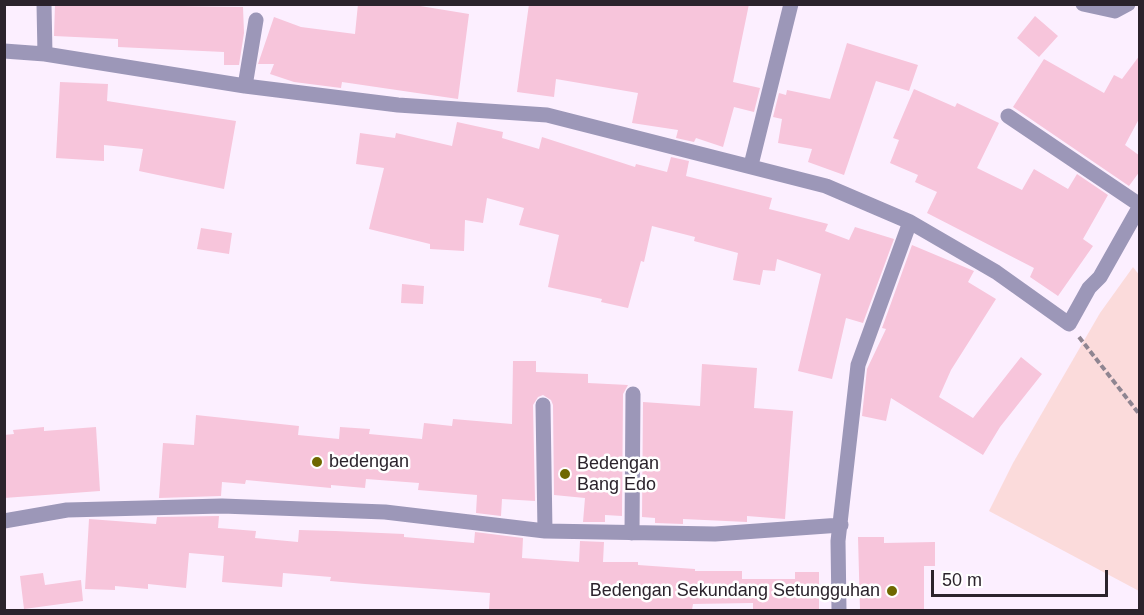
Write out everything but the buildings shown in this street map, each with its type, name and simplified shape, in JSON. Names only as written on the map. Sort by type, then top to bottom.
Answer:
[{"type":"street","points":[[44,4],[45,54]]},
{"type":"street","points":[[751,165],[791,4]]},
{"type":"street","points":[[1083,4],[1115,10],[1128,4]]},
{"type":"street","points":[[245,86],[256,20]]},
{"type":"street","points":[[4,51],[45,54],[245,86],[398,105],[547,115],[751,165],[826,186],[910,222],[996,272],[1069,324],[1089,288],[1100,277],[1140,205],[1008,116]]},
{"type":"street","points":[[839,610],[838,541],[842,525],[846,451],[858,365],[910,222]]},
{"type":"street","points":[[632,533],[633,394]]},
{"type":"street","points":[[543,405],[545,531]]},
{"type":"street","points":[[4,521],[67,510],[222,506],[385,512],[545,531],[715,534],[842,525]]},
{"type":"path","points":[[1069,324],[1140,415]]},
{"type":"shaded area","points":[[1133,267],[1140,276],[1139,591],[989,511],[1013,463],[1100,313]]},
{"type":"place","name":"bedengan","points":[[317,462]]},
{"type":"place","name":"Bedengan Bang Edo","points":[[565,474]]},
{"type":"place","name":"Bedengan Sekundang Setungguhan","points":[[892,591]]}]
